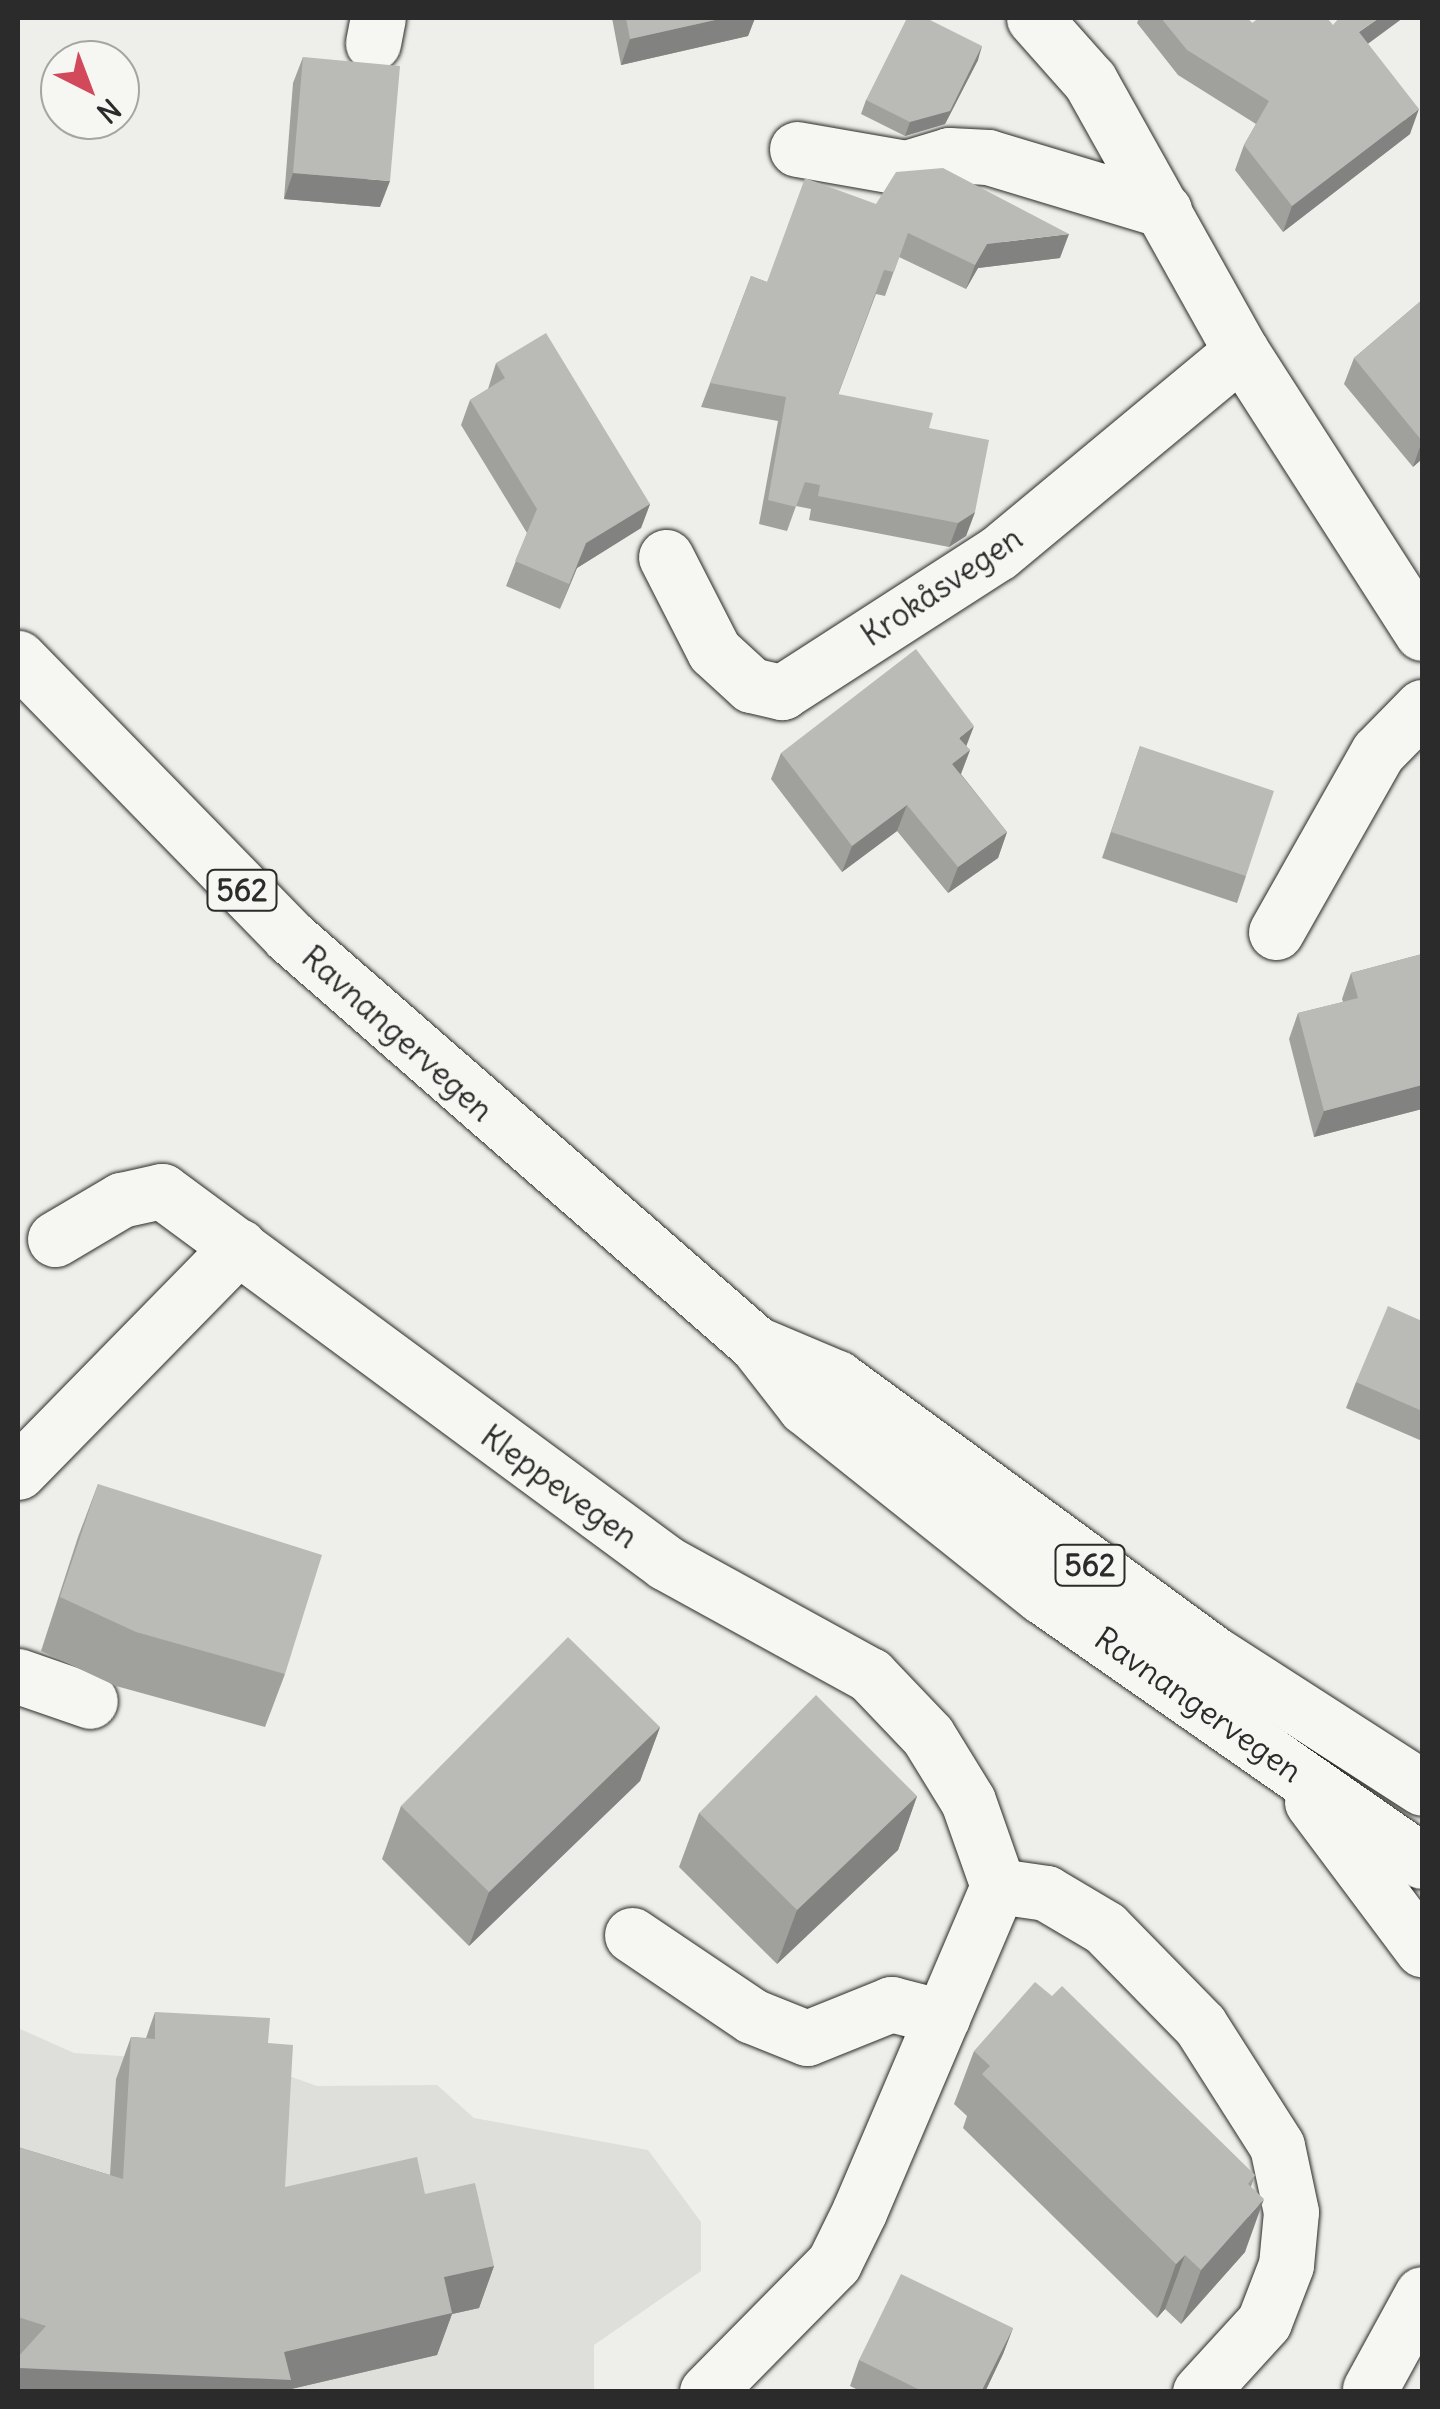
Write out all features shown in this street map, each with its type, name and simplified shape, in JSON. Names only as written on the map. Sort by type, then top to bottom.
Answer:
[{"type":"main road","points":[[1034,18],[1090,81],[1241,351],[1422,633]]},
{"type":"main road","points":[[798,149],[906,168],[949,155],[988,157],[1164,210]]},
{"type":"main road","name":"Krokåsvegen","points":[[666,557],[714,651],[750,684],[782,692],[998,553],[1241,351]]},
{"type":"main road","name":"Ravnangervegen","points":[[18,658],[368,1010],[756,1344],[805,1407],[928,1505],[1286,1767],[1422,1861]]},
{"type":"main road","points":[[1276,932],[1378,752],[1422,707]]},
{"type":"main road","name":"Kleppevegen","points":[[54,1238],[122,1200],[162,1191],[666,1563],[870,1675],[938,1752],[968,1802],[998,1886]]},
{"type":"main road","points":[[18,1472],[239,1246]]},
{"type":"main road","name":"Ravnangervegen","points":[[756,1344],[837,1378],[1216,1655],[1422,1788]]},
{"type":"main road","points":[[18,1676],[90,1702]]},
{"type":"main road","points":[[1286,1767],[1422,1949]]},
{"type":"main road","points":[[707,2392],[834,2264],[998,1886],[1046,1893],[1105,1928],[1200,2025],[1278,2146],[1291,2212],[1286,2265],[1264,2322],[1200,2392]]},
{"type":"main road","points":[[632,1935],[752,2016],[807,2038],[891,2004],[942,2017]]},
{"type":"main road","points":[[1369,2391],[1422,2294]]},
{"type":"main road","points":[[1369,2391],[1422,2343]]},
{"type":"shaded area","points":[[18,2028],[74,2053],[258,2065],[317,2086],[437,2085],[474,2118],[648,2150],[701,2222],[701,2271],[594,2345],[594,2391],[18,2391]]},
{"type":"building","points":[[626,18],[724,18],[630,39]]},
{"type":"building","points":[[907,18],[926,18],[982,46],[950,111],[910,122],[866,100]]},
{"type":"building","points":[[1161,18],[1247,18],[1252,23],[1259,18],[1327,18],[1333,25],[1339,18],[1379,18],[1359,32],[1419,109],[1292,206],[1244,145],[1269,101],[1187,50]]},
{"type":"building","points":[[303,57],[400,66],[390,181],[293,173]]},
{"type":"building","points":[[943,168],[1069,234],[987,244],[975,265],[908,233],[894,272],[884,270],[838,394],[933,413],[929,428],[989,440],[975,512],[958,523],[818,496],[820,485],[805,482],[796,507],[768,500],[786,397],[710,383],[751,276],[767,282],[805,178],[876,204],[896,172]]},
{"type":"building","points":[[1422,300],[1422,441],[1354,358]]},
{"type":"building","points":[[546,333],[650,504],[586,543],[569,584],[515,561],[537,509],[470,400],[505,378],[496,363]]},
{"type":"building","points":[[916,649],[974,726],[959,738],[970,750],[952,764],[1007,832],[958,867],[907,805],[852,846],[781,753]]},
{"type":"building","points":[[1140,746],[1274,791],[1246,876],[1111,832]]},
{"type":"building","points":[[1422,954],[1422,1085],[1324,1111],[1298,1013],[1358,998],[1351,973]]},
{"type":"building","points":[[1388,1306],[1422,1321],[1422,1411],[1356,1382]]},
{"type":"building","points":[[98,1484],[322,1555],[285,1674],[136,1632],[60,1597]]},
{"type":"building","points":[[568,1637],[660,1727],[489,1892],[401,1806]]},
{"type":"building","points":[[816,1695],[917,1796],[797,1910],[699,1813]]},
{"type":"building","points":[[1035,1982],[1052,1996],[1062,1986],[1255,2175],[1248,2184],[1264,2199],[1201,2270],[1185,2255],[1176,2264],[982,2074],[990,2066],[974,2051]]},
{"type":"building","points":[[155,2012],[270,2018],[268,2043],[293,2045],[285,2187],[417,2157],[425,2194],[475,2183],[494,2266],[444,2277],[452,2313],[284,2352],[291,2380],[19,2368],[18,2392],[18,2357],[46,2326],[18,2317],[18,2147],[123,2179],[131,2037],[155,2039]]},
{"type":"building","points":[[901,2274],[1013,2328],[981,2392],[924,2392],[859,2360]]}]
